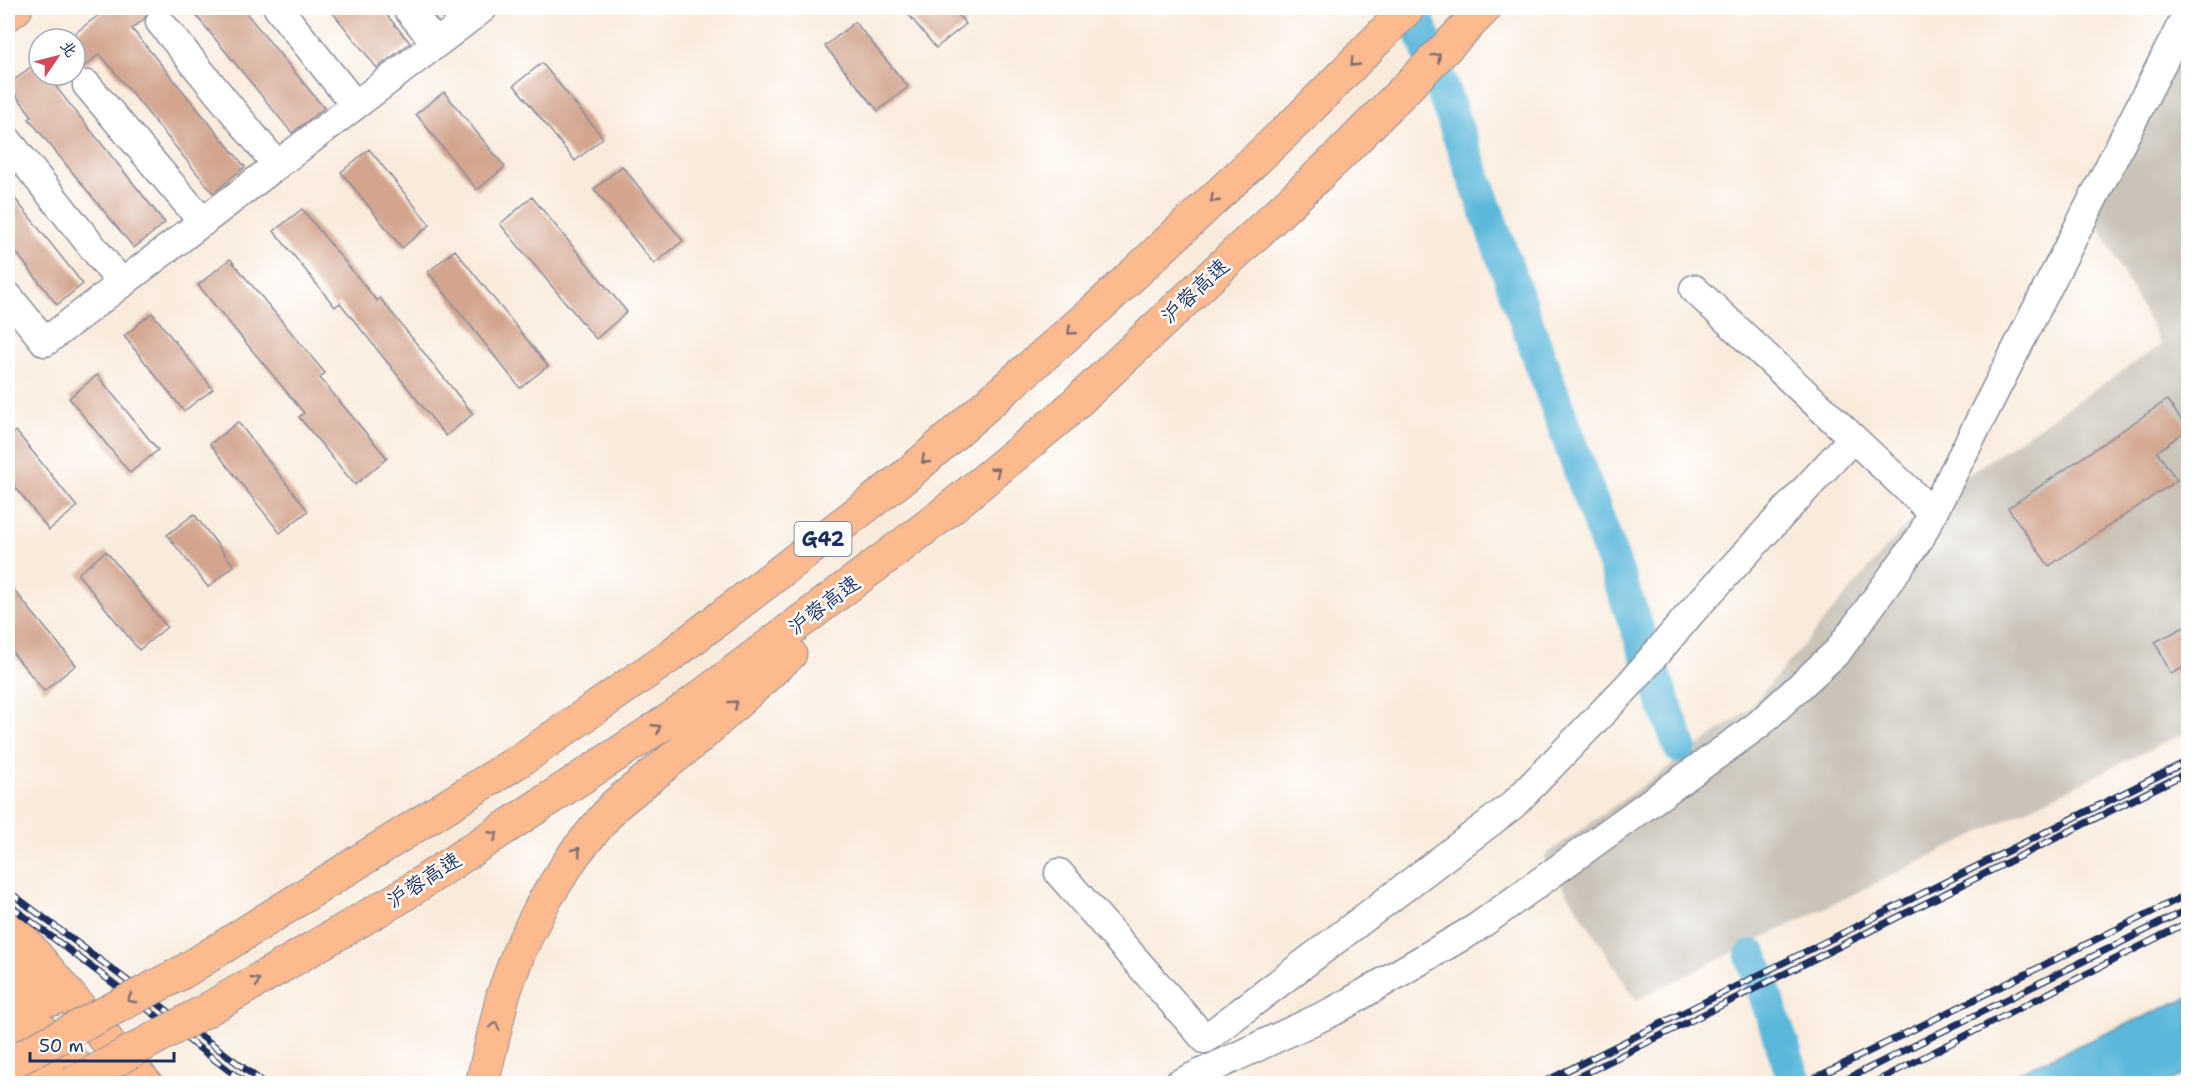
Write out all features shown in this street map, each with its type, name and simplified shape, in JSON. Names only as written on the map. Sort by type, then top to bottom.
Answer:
[{"type":"main road","points":[[8,15],[16,8]]},
{"type":"main road","name":"沪蓉高速","points":[[72,1083],[205,1011],[397,899],[678,714],[937,519],[1061,417],[1338,156],[1485,8]]},
{"type":"main road","name":"G42","points":[[8,1064],[183,972],[525,757],[670,656],[908,474],[1112,295],[1300,118],[1401,14]]},
{"type":"main road","points":[[482,1083],[503,995],[520,949],[544,901],[575,854],[615,805],[697,739],[937,519]]},
{"type":"main road","points":[[8,922],[109,1043],[146,1083]]},
{"type":"main road","points":[[8,963],[109,1043]]},
{"type":"main road","points":[[8,996],[94,1083]]},
{"type":"main road","points":[[8,1038],[51,1083]]},
{"type":"street","points":[[278,8],[355,105]]},
{"type":"street","points":[[407,8],[436,43]]},
{"type":"street","points":[[8,296],[45,342],[483,8]]},
{"type":"street","points":[[1178,1083],[1334,1011],[1476,928],[1758,724],[1838,651],[1920,538],[2188,12]]},
{"type":"street","points":[[160,22],[277,165]]},
{"type":"street","points":[[87,85],[202,222]]},
{"type":"street","points":[[8,141],[122,284]]},
{"type":"street","points":[[1694,289],[1933,513]]},
{"type":"street","points":[[1059,873],[1205,1039],[1513,805],[1629,685],[1696,607],[1853,438]]},
{"type":"shaded area","points":[[2188,8],[2188,731],[1636,1000],[1544,856],[1747,711],[1924,504],[2161,345],[2086,202]]},
{"type":"water","points":[[2188,997],[2188,1072],[2166,1083],[1994,1083]]},
{"type":"building","points":[[108,8],[153,8],[132,29],[245,167],[213,193],[100,54],[87,64],[87,27],[83,27]]},
{"type":"building","points":[[190,8],[242,8],[324,108],[292,133]]},
{"type":"building","points":[[329,8],[381,8],[410,43],[377,68]]},
{"type":"building","points":[[903,8],[952,8],[966,24],[936,48]]},
{"type":"building","points":[[855,22],[908,87],[878,111],[825,46]]},
{"type":"building","points":[[542,63],[603,138],[575,161],[514,85]]},
{"type":"building","points":[[27,70],[27,87],[56,87],[165,223],[134,248],[29,119],[32,116],[8,85]]},
{"type":"building","points":[[444,92],[505,167],[477,190],[416,114]]},
{"type":"building","points":[[369,149],[430,225],[402,248],[341,172]]},
{"type":"building","points":[[622,166],[683,241],[654,264],[594,189]]},
{"type":"building","points":[[8,190],[83,284],[57,305],[8,242]]},
{"type":"building","points":[[532,197],[627,312],[596,339],[500,224]]},
{"type":"building","points":[[302,209],[377,301],[380,298],[473,414],[446,436],[340,303],[335,307],[274,231]]},
{"type":"building","points":[[455,250],[548,366],[520,388],[428,272]]},
{"type":"building","points":[[230,259],[325,373],[320,378],[387,458],[355,485],[299,417],[304,413],[198,285]]},
{"type":"building","points":[[152,313],[213,389],[184,411],[124,336]]},
{"type":"building","points":[[97,375],[158,450],[130,473],[69,398]]},
{"type":"building","points":[[2167,400],[2188,429],[2157,452],[2177,480],[2049,566],[2008,508]]},
{"type":"building","points":[[238,422],[308,511],[280,533],[210,444]]},
{"type":"building","points":[[16,431],[77,507],[49,530],[8,478],[8,438]]},
{"type":"building","points":[[194,514],[234,566],[208,587],[167,535]]},
{"type":"building","points":[[106,551],[167,627],[139,650],[78,574]]},
{"type":"building","points":[[8,583],[76,665],[44,691],[8,647]]},
{"type":"building","points":[[2188,625],[2188,665],[2171,674],[2155,642]]},
{"type":"waterway","points":[[1413,8],[1680,747]]},
{"type":"waterway","points":[[1752,956],[1794,1079]]},
{"type":"railway","points":[[1540,1084],[2188,761]]},
{"type":"railway","points":[[1564,1084],[2188,772]]},
{"type":"railway","points":[[8,891],[265,1084]]},
{"type":"railway","points":[[1803,1084],[2188,894]]},
{"type":"railway","points":[[8,904],[247,1084]]},
{"type":"railway","points":[[1837,1084],[2188,909]]},
{"type":"railway","points":[[1871,1084],[2188,922]]}]
